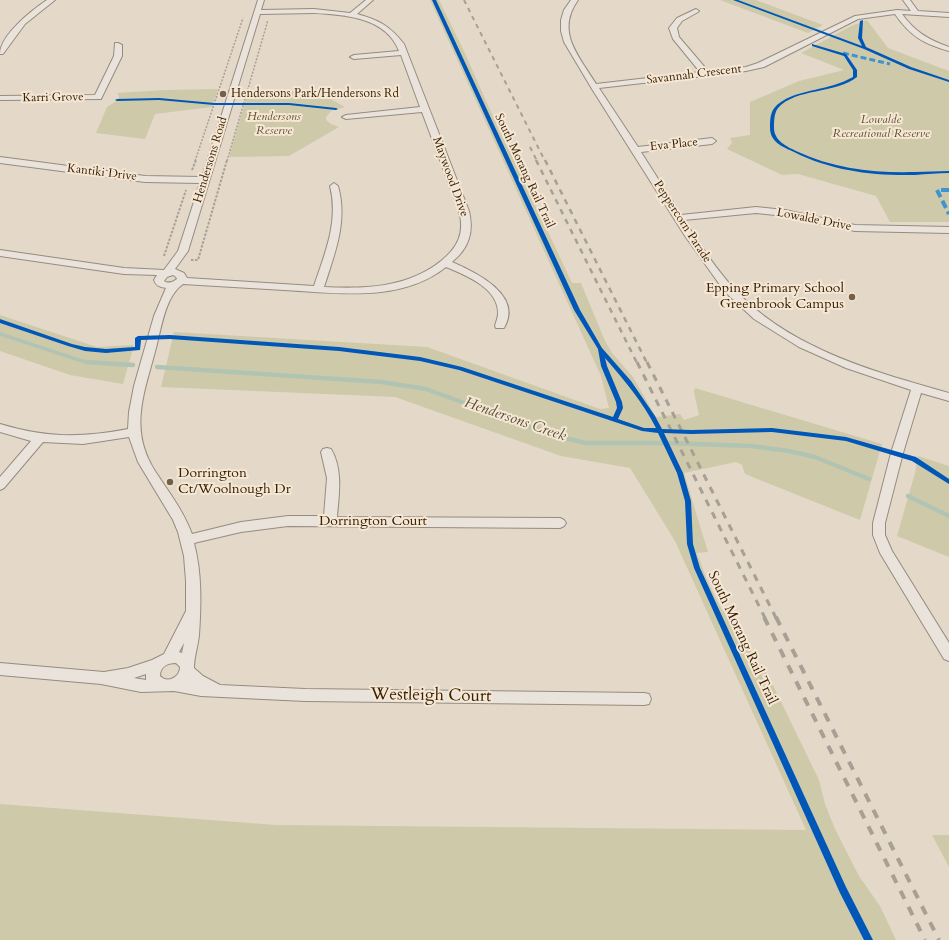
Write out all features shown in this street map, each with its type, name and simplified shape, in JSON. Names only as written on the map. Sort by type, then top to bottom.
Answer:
[{"type":"street","points":[[0,52],[26,18],[52,0]]},
{"type":"street","name":"Hendersons Road","points":[[159,314],[178,281],[183,265],[183,251],[261,0]]},
{"type":"street","points":[[352,15],[370,0]]},
{"type":"street","name":"Peppercorn Parade","points":[[575,0],[566,11],[564,20],[565,36],[572,50],[720,281],[739,301],[757,316],[798,343],[821,355],[852,368],[949,397]]},
{"type":"street","points":[[906,0],[916,12]]},
{"type":"street","points":[[696,11],[680,19],[673,28],[676,37],[707,75]]},
{"type":"street","name":"Maywood Drive","points":[[178,281],[358,291],[397,286],[426,275],[446,263],[463,244],[467,232],[467,223],[398,39],[387,28],[377,23],[352,15],[327,12],[258,12]]},
{"type":"street","points":[[897,12],[909,30],[916,35],[949,49]]},
{"type":"street","name":"Savannah Crescent","points":[[595,86],[707,75],[737,71],[761,65],[857,17],[897,12],[949,15]]},
{"type":"street","name":"Karri Grove","points":[[0,98],[98,97],[118,56],[118,45]]},
{"type":"street","points":[[354,57],[404,53]]},
{"type":"street","points":[[346,117],[425,109]]},
{"type":"street","name":"Eva Place","points":[[635,150],[712,141]]},
{"type":"street","name":"Kantiki Drive","points":[[0,160],[145,179],[205,180]]},
{"type":"street","points":[[318,289],[338,223],[338,202],[334,186]]},
{"type":"street","name":"Lowalde Drive","points":[[679,218],[741,211],[764,211],[803,216],[855,228],[949,230]]},
{"type":"street","name":"Hendersons Road","points":[[160,282],[160,278],[167,273],[183,251]]},
{"type":"street","points":[[0,253],[124,271],[177,273],[178,281],[165,286],[160,282],[124,271]]},
{"type":"street","points":[[446,263],[477,278],[494,292],[503,311],[503,319],[500,326]]},
{"type":"street","points":[[0,670],[101,678],[141,686],[174,685],[183,679],[191,647],[194,583],[192,561],[182,524],[146,466],[138,449],[134,432],[135,401],[159,314],[160,282]]},
{"type":"street","points":[[917,388],[895,460],[879,523],[879,535],[881,544],[890,560],[949,655]]},
{"type":"street","points":[[0,428],[39,439],[52,441],[89,440],[134,432]]},
{"type":"street","points":[[0,485],[39,439]]},
{"type":"street","points":[[328,452],[334,470],[335,482],[330,521]]},
{"type":"street","name":"Dorrington Court","points":[[187,540],[241,527],[266,523],[330,521],[560,523]]},
{"type":"street","points":[[101,678],[128,674],[156,664],[169,657],[183,632],[193,606]]},
{"type":"street","points":[[169,657],[180,658],[187,667]]},
{"type":"street","points":[[156,664],[152,674],[153,679],[160,686]]},
{"type":"street","name":"Westleigh Court","points":[[187,667],[198,680],[217,690]]},
{"type":"street","name":"Westleigh Court","points":[[174,685],[195,689],[304,695],[644,699]]},
{"type":"green space","points":[[430,0],[439,0],[464,51],[499,130],[524,179],[536,196],[533,200],[572,283],[581,283],[605,341],[612,353],[633,377],[656,417],[680,414],[684,420],[699,415],[694,392],[695,388],[882,444],[860,520],[745,474],[742,465],[736,462],[684,473],[708,552],[697,553],[707,580],[722,610],[734,616],[755,659],[768,675],[819,780],[825,804],[835,829],[859,876],[880,906],[896,940],[0,940],[0,804],[276,825],[806,830],[675,541],[630,468],[561,456],[395,397],[161,387],[174,332],[427,347],[600,409],[609,408],[601,376]]},
{"type":"green space","points":[[720,0],[756,0],[823,25],[808,33]]},
{"type":"green space","name":"Lowalde Recreational Reserve","points":[[867,20],[888,48],[949,71],[949,222],[890,222],[876,196],[798,174],[782,175],[727,149],[732,143],[730,138],[750,135],[750,102],[799,81],[844,70],[801,53],[851,26]]},
{"type":"green space","points":[[218,89],[212,107],[155,114],[145,139],[96,133],[107,107],[118,100],[119,96],[117,93]]},
{"type":"green space","name":"Hendersons Reserve","points":[[313,89],[345,107],[331,111],[326,117],[326,120],[331,124],[339,127],[289,156],[229,157],[248,92],[298,91]]},
{"type":"green space","points":[[0,315],[97,347],[134,345],[123,384],[70,375],[0,351]]},
{"type":"green space","points":[[918,456],[949,466],[949,557],[897,536],[915,473]]},
{"type":"green space","points":[[932,835],[949,835],[949,867]]},
{"type":"waterway","name":"Hendersons Creek","points":[[0,334],[87,362]]},
{"type":"waterway","name":"Hendersons Creek","points":[[87,362],[133,365]]},
{"type":"waterway","name":"Hendersons Creek","points":[[87,362],[92,363]]},
{"type":"waterway","name":"Hendersons Creek","points":[[157,367],[382,382],[426,389],[552,435],[586,443],[667,443],[751,446],[789,451],[815,457],[869,479]]},
{"type":"waterway","name":"Hendersons Creek","points":[[908,496],[949,516]]},
{"type":"railway","points":[[464,0],[545,161]]},
{"type":"railway","points":[[530,147],[537,161]]},
{"type":"railway","points":[[536,160],[637,363]]},
{"type":"railway","points":[[545,160],[647,363]]},
{"type":"railway","points":[[637,362],[765,618]]},
{"type":"railway","points":[[647,362],[776,618]]},
{"type":"railway","points":[[764,617],[925,940]]},
{"type":"railway","points":[[776,617],[939,940]]},
{"type":"marked path","points":[[843,53],[890,64]]},
{"type":"marked path","points":[[949,190],[937,190],[949,214]]},
{"type":"cycle path","name":"South Morang Rail Trail","points":[[434,0],[577,310],[600,349],[629,382],[653,417],[680,473],[688,501],[690,544],[697,568],[843,890],[869,940]]},
{"type":"cycle path","points":[[735,0],[865,48]]},
{"type":"cycle path","points":[[862,21],[860,38],[865,48],[910,68],[949,81]]},
{"type":"cycle path","points":[[813,45],[845,55],[855,70],[855,77],[836,86],[796,96],[786,100],[778,106],[773,113],[772,120],[772,133],[778,142],[817,161],[841,168],[866,172],[949,172]]},
{"type":"cycle path","points":[[117,100],[159,99],[214,104],[289,104],[336,109]]},
{"type":"cycle path","points":[[0,321],[70,345],[85,349],[106,351],[138,349],[138,338],[170,337],[339,349],[420,359],[460,368],[644,430],[691,432],[772,430],[846,439],[914,459],[949,482]]},
{"type":"cycle path","points":[[600,350],[604,366],[619,402],[620,408],[615,419]]},
{"type":"place","name":"Hendersons Park/Hendersons Rd","points":[[223,94]]},
{"type":"place","name":"Epping Primary School Greenbrook Campus","points":[[852,297]]},
{"type":"place","name":"Dorrington Ct/Woolnough Dr","points":[[170,482]]}]
